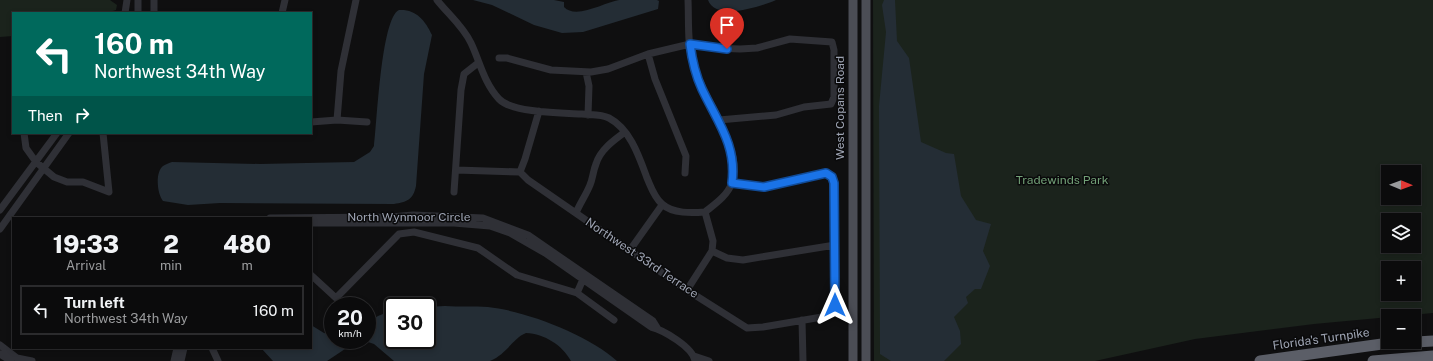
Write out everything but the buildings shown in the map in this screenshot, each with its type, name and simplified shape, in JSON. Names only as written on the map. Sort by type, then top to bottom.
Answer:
[{"type":"highway","name":"Florida's Turnpike","points":[[1260,361],[1382,344],[1433,341]]},
{"type":"highway","points":[[1373,361],[1433,356]]},
{"type":"main road","name":"West Copans Road","points":[[852,0],[852,361]]},
{"type":"main road","points":[[866,0],[866,361]]},
{"type":"main road","points":[[852,261],[866,262]]},
{"type":"street","points":[[125,12],[127,0]]},
{"type":"street","points":[[138,0],[138,12]]},
{"type":"street","points":[[154,0],[154,12]]},
{"type":"street","points":[[282,12],[285,0]]},
{"type":"street","points":[[337,120],[341,71],[356,0]]},
{"type":"street","points":[[437,0],[459,25],[470,42],[488,83],[500,100],[508,105],[539,111],[608,118],[625,132],[637,150],[653,193],[662,205],[676,211],[692,213],[705,212],[727,192],[732,183],[734,168],[732,154],[719,120],[702,88],[692,63],[688,0]]},
{"type":"street","points":[[499,58],[507,58],[551,70],[586,72],[608,69],[648,54],[690,44],[740,50],[757,48],[790,39],[832,42],[834,50],[834,98],[831,104],[804,107],[776,115],[719,120]]},
{"type":"street","points":[[648,54],[655,79],[686,156],[685,173]]},
{"type":"street","points":[[454,192],[461,90],[464,74],[478,63]]},
{"type":"street","points":[[586,72],[589,86],[588,115]]},
{"type":"street","points":[[456,170],[520,172],[526,159],[539,111]]},
{"type":"street","points":[[312,122],[337,120],[367,122]]},
{"type":"street","points":[[576,213],[581,200],[590,187],[596,164],[601,154],[611,142],[625,132]]},
{"type":"street","points":[[24,134],[26,148],[36,162],[54,177],[67,182],[83,182],[109,192],[103,134]]},
{"type":"street","points":[[0,210],[56,134]]},
{"type":"street","points":[[0,229],[68,134]]},
{"type":"street","name":"Northwest 33rd Terrace","points":[[520,172],[528,180],[687,290],[747,328],[764,327],[828,316],[833,312],[835,305],[835,245]]},
{"type":"street","points":[[712,251],[726,258],[743,260],[835,245],[834,183],[832,177],[826,173],[764,187],[732,183]]},
{"type":"street","points":[[630,250],[662,205]]},
{"type":"street","points":[[687,290],[712,251],[713,241],[705,212]]},
{"type":"street","name":"North Wynmoor Circle","points":[[312,218],[391,217],[413,219]]},
{"type":"street","name":"North Wynmoor Circle","points":[[312,224],[413,219],[483,218],[511,227],[548,247],[584,277],[648,317],[658,329],[685,346],[695,359]]},
{"type":"street","points":[[413,219],[414,232]]},
{"type":"street","points":[[312,276],[336,298],[399,234],[414,232],[478,248],[517,275],[577,293],[614,320]]},
{"type":"street","points":[[577,293],[584,277]]},
{"type":"street","points":[[802,320],[803,361]]},
{"type":"street","points":[[0,345],[17,358],[32,361]]},
{"type":"street","points":[[174,361],[177,349]]},
{"type":"street","points":[[181,361],[184,349]]},
{"type":"street","points":[[212,349],[218,361]]},
{"type":"street","points":[[0,354],[12,361]]},
{"type":"street","points":[[695,359],[709,361]]},
{"type":"green space","points":[[0,0],[110,0],[117,5],[116,10],[109,12],[12,12],[12,36],[0,37]]},
{"type":"green space","name":"Tradewinds Park","points":[[873,0],[1433,0],[1433,313],[1421,314],[1421,309],[1381,309],[1381,318],[1314,324],[1195,339],[1095,361],[874,361]]},
{"type":"shaded area","points":[[473,0],[554,0],[564,2],[564,7],[569,11],[576,12],[619,0],[659,1],[658,9],[583,32],[562,33],[534,25],[492,5]]},
{"type":"shaded area","points":[[708,0],[776,0],[761,6],[729,11],[720,10],[713,7]]},
{"type":"shaded area","points":[[884,0],[895,0],[897,41],[909,58],[921,142],[946,153],[954,154],[961,196],[976,220],[991,224],[983,251],[990,266],[981,289],[975,289],[966,297],[968,303],[954,317],[960,331],[961,344],[944,361],[891,361],[880,354],[879,106],[886,32],[882,5]]},
{"type":"shaded area","points":[[399,10],[410,11],[419,16],[432,35],[424,74],[416,186],[415,191],[409,200],[394,204],[220,203],[188,205],[163,201],[158,188],[159,173],[163,166],[172,162],[260,164],[354,162],[370,152],[374,146],[378,95],[384,51],[393,17]]},
{"type":"shaded area","points":[[436,306],[488,307],[520,313],[556,326],[590,342],[605,351],[617,361],[571,361],[563,350],[552,341],[540,336],[526,333],[517,338],[501,354],[490,361],[394,361],[376,346],[376,317],[384,314],[384,349],[436,349]]},
{"type":"shaded area","points":[[312,326],[324,333],[324,349],[345,349],[327,361],[273,361],[262,349],[312,349]]},
{"type":"route","points":[[727,49],[690,44],[692,63],[702,88],[727,137],[734,168],[732,183],[764,187],[826,173],[832,177],[834,183],[835,305]]}]
